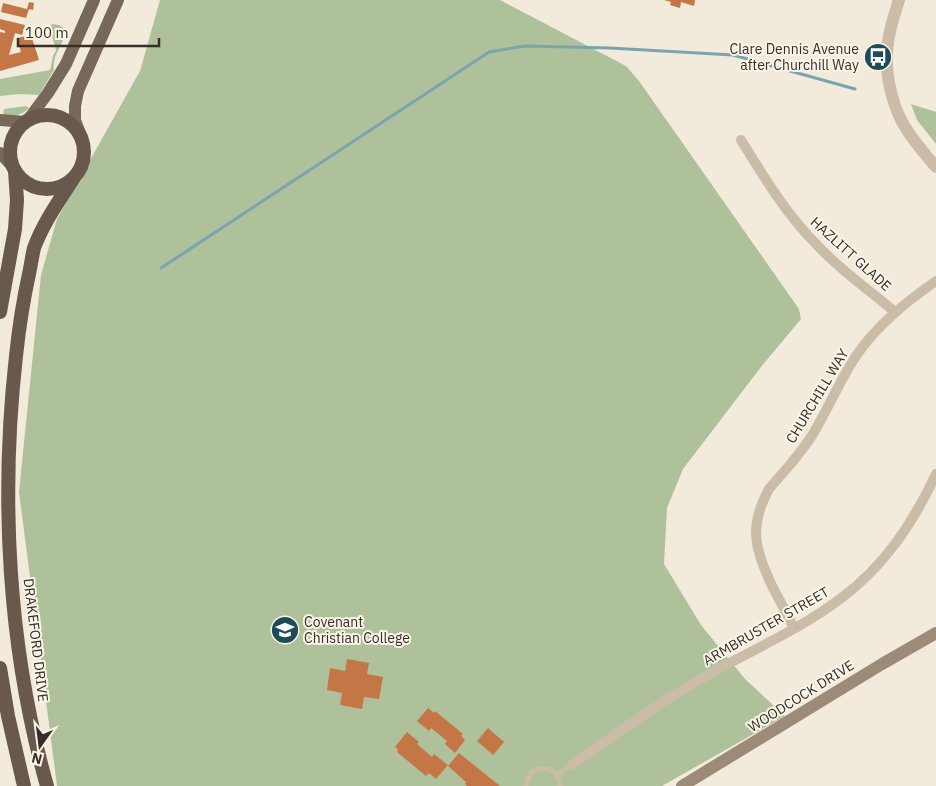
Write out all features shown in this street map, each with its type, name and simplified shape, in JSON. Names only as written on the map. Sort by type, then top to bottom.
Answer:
[{"type":"highway","points":[[0,312],[15,229],[17,200],[14,169],[10,155],[11,142],[17,131],[27,121],[39,116],[52,115],[64,119],[74,126],[81,136],[84,147],[84,159],[80,170],[73,179],[64,185],[53,189],[42,189],[32,186],[22,180],[14,169]]},
{"type":"highway","name":"DRAKEFORD DRIVE","points":[[47,786],[28,708],[18,644],[9,547],[8,449],[20,324],[34,249],[51,213],[73,179]]},
{"type":"highway","points":[[0,668],[8,716],[24,786]]},
{"type":"main road","points":[[0,120],[27,121],[58,80],[94,0]]},
{"type":"main road","points":[[81,136],[74,120],[78,91],[118,0]]},
{"type":"main road","points":[[0,153],[14,169]]},
{"type":"main road","name":"WOODCOCK DRIVE","points":[[682,786],[863,675],[936,633]]},
{"type":"street","points":[[898,0],[891,24],[886,55],[891,90],[897,111],[906,129],[936,167]]},
{"type":"street","name":"HAZLITT GLADE","points":[[741,140],[792,218],[817,246],[895,312]]},
{"type":"street","name":"CHURCHILL WAY","points":[[794,628],[758,555],[756,538],[759,513],[765,497],[769,489],[813,433],[840,382],[865,344],[895,312],[936,281]]},
{"type":"street","name":"ARMBRUSTER STREET","points":[[573,764],[682,690],[816,616],[841,599],[887,555],[919,508],[936,474]]},
{"type":"lane","points":[[556,775],[573,764]]},
{"type":"lane","points":[[526,786],[529,775],[543,768],[549,769],[556,775],[560,786]]},
{"type":"green space","points":[[160,0],[500,0],[626,66],[639,81],[799,309],[801,319],[761,367],[683,469],[667,508],[664,564],[701,625],[745,679],[785,716],[662,786],[57,786],[19,492],[41,275],[57,219],[140,71]]},
{"type":"green space","points":[[52,24],[59,25],[65,32],[55,58],[54,70],[39,95],[19,94],[0,96],[0,79],[50,70],[56,50],[50,29]]},
{"type":"green space","points":[[911,104],[936,112],[936,144],[917,120]]},
{"type":"green space","points":[[26,106],[29,108],[20,114],[3,116],[4,109]]},
{"type":"building","points":[[664,0],[695,0],[694,6],[681,2],[680,8],[670,5],[671,2]]},
{"type":"building","points":[[29,2],[34,3],[33,10],[29,9],[26,18],[1,12],[3,3],[27,9]]},
{"type":"building","points":[[0,19],[25,25],[22,35],[15,33],[9,55],[21,52],[17,38],[31,35],[39,60],[0,71],[0,32],[5,33],[5,31],[0,29]]},
{"type":"building","points":[[347,659],[369,663],[367,674],[383,677],[379,699],[364,697],[362,709],[340,705],[342,693],[327,690],[330,668],[345,671]]},
{"type":"building","points":[[428,708],[434,713],[435,711],[463,734],[461,736],[465,740],[455,753],[445,744],[447,741],[431,728],[429,731],[417,721]]},
{"type":"building","points":[[488,728],[504,742],[493,755],[477,741]]},
{"type":"building","points":[[407,732],[432,757],[434,754],[448,765],[436,779],[429,773],[426,776],[397,752],[398,750],[395,747]]},
{"type":"building","points":[[459,753],[500,786],[467,786],[466,782],[448,766]]},
{"type":"waterway","points":[[161,268],[489,52],[525,46],[610,48],[733,55],[855,89]]},
{"type":"place","name":"Clare Dennis Avenue after Churchill Way","points":[[878,57]]},
{"type":"place","name":"Covenant Christian College","points":[[285,630]]}]
